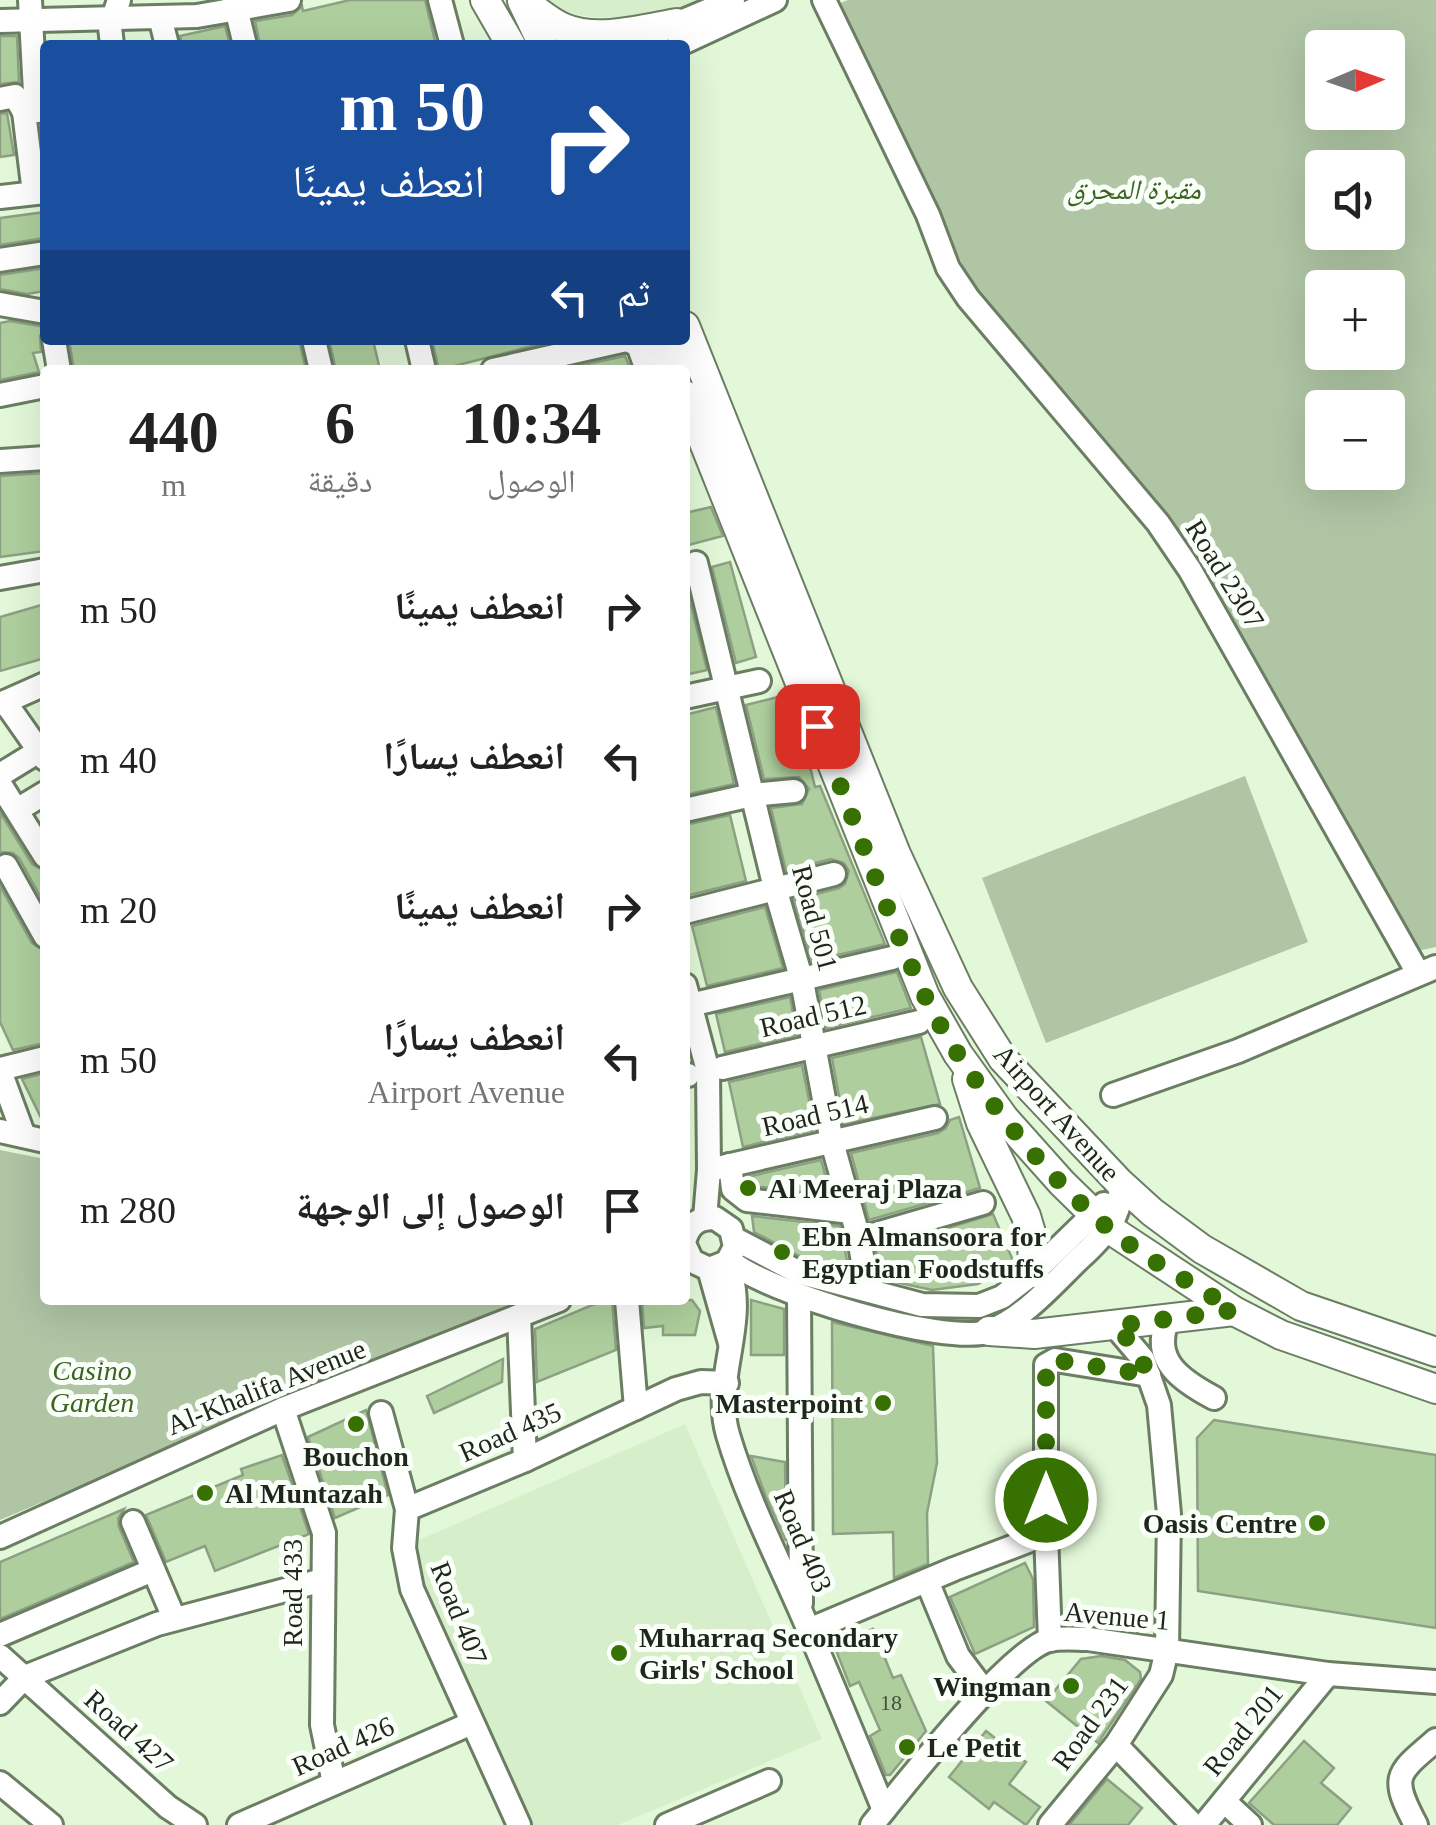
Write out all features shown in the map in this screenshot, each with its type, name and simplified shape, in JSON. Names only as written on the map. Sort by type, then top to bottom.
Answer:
[{"type":"main road","points":[[486,0],[507,40]]},
{"type":"main road","points":[[522,0],[558,25],[580,32],[678,34]]},
{"type":"main road","points":[[522,0],[541,40]]},
{"type":"main road","name":"Airport Avenue","points":[[690,339],[896,854],[958,988],[1003,1059],[1125,1193],[1202,1249],[1300,1306],[1436,1352]]},
{"type":"main road","name":"Airport Avenue","points":[[690,408],[925,996],[958,1054],[1004,1118],[1101,1222],[1234,1310],[1281,1335],[1436,1389]]},
{"type":"main road","points":[[958,1054],[981,1123],[1026,1216],[1032,1236],[1033,1274]]},
{"type":"main road","points":[[989,1331],[1034,1334],[1234,1310]]},
{"type":"street","points":[[0,21],[30,10],[116,9],[160,17],[194,8],[289,0]]},
{"type":"street","points":[[440,0],[451,40]]},
{"type":"street","points":[[678,34],[733,0]]},
{"type":"street","points":[[652,40],[774,0]]},
{"type":"street","name":"Road 2307","points":[[816,0],[920,220],[934,238]]},
{"type":"street","name":"Road 2307","points":[[824,0],[928,215],[948,268],[968,298],[1158,523],[1209,600],[1427,970],[1238,1051],[1112,1095]]},
{"type":"street","points":[[235,5],[244,40]]},
{"type":"street","points":[[111,40],[110,28],[116,9]]},
{"type":"street","points":[[0,196],[40,192],[30,10]]},
{"type":"street","points":[[160,17],[166,40]]},
{"type":"street","points":[[0,99],[15,96],[35,111]]},
{"type":"street","points":[[0,260],[40,254]]},
{"type":"street","points":[[0,304],[40,311]]},
{"type":"street","points":[[529,357],[600,345]]},
{"type":"street","points":[[0,395],[40,387]]},
{"type":"street","points":[[0,461],[40,458]]},
{"type":"street","name":"Road 501","points":[[699,562],[774,888],[802,981],[832,1142],[868,1290]]},
{"type":"street","points":[[0,578],[40,571]]},
{"type":"street","points":[[690,696],[759,681]]},
{"type":"street","points":[[40,686],[2,703],[40,752]]},
{"type":"street","points":[[0,775],[40,756]]},
{"type":"street","points":[[0,784],[40,846]]},
{"type":"street","points":[[690,809],[752,795],[794,791]]},
{"type":"street","points":[[16,810],[40,797]]},
{"type":"street","points":[[6,866],[40,927]]},
{"type":"street","points":[[690,911],[834,874]]},
{"type":"street","points":[[690,995],[802,981],[892,958]]},
{"type":"street","points":[[690,1003],[708,1071],[720,1168],[733,1189],[746,1200],[852,1212]]},
{"type":"street","name":"Road 512","points":[[722,1068],[918,1022]]},
{"type":"street","points":[[35,1139],[0,1070],[40,1059]]},
{"type":"street","name":"Road 514","points":[[720,1168],[934,1118]]},
{"type":"street","points":[[0,1131],[35,1139]]},
{"type":"street","points":[[690,1231],[720,1168]]},
{"type":"street","points":[[714,1260],[799,1297],[963,1336],[989,1331],[1010,1320],[1053,1284],[1101,1222],[1102,1206],[1125,1193]]},
{"type":"street","points":[[858,1239],[983,1202]]},
{"type":"street","points":[[690,1233],[724,1222],[714,1260]]},
{"type":"street","points":[[690,1242],[692,1261],[714,1260],[798,1272],[922,1305],[978,1306],[1002,1296],[1101,1222]]},
{"type":"street","name":"Road 403","points":[[714,1260],[730,1343],[726,1422],[729,1438],[776,1559],[805,1620],[878,1818]]},
{"type":"street","points":[[799,1297],[805,1620],[927,1581],[1046,1534]]},
{"type":"street","points":[[627,1305],[636,1408]]},
{"type":"street","points":[[524,1460],[538,1306]]},
{"type":"street","name":"Al-Khalifa Avenue","points":[[0,1537],[283,1409],[538,1306]]},
{"type":"street","points":[[1163,1436],[1176,1407],[1214,1398],[1192,1386],[1167,1361],[1161,1343],[1168,1320]]},
{"type":"street","points":[[1115,1326],[1134,1346],[1149,1375],[1163,1436],[1168,1514],[1167,1650]]},
{"type":"street","points":[[1050,1640],[1046,1365],[1056,1360],[1149,1375]]},
{"type":"street","name":"Road 435","points":[[406,1509],[524,1460],[688,1384],[727,1383]]},
{"type":"street","name":"Road 433","points":[[283,1409],[324,1533],[322,1725],[334,1783]]},
{"type":"street","name":"Road 407","points":[[381,1413],[406,1509],[404,1548],[412,1588],[513,1823]]},
{"type":"street","points":[[132,1522],[174,1618]]},
{"type":"street","points":[[0,1635],[154,1570]]},
{"type":"street","name":"Road 427","points":[[25,1677],[174,1618],[322,1580]]},
{"type":"street","points":[[927,1581],[958,1656],[985,1692]]},
{"type":"street","name":"Avenue 1","points":[[878,1818],[985,1692],[1028,1651],[1050,1640],[1088,1638],[1328,1674],[1436,1682]]},
{"type":"street","name":"Road 231","points":[[1050,1825],[1116,1746],[1161,1675],[1167,1650]]},
{"type":"street","name":"Road 427","points":[[0,1656],[168,1807],[195,1825]]},
{"type":"street","name":"Road 201","points":[[1204,1825],[1328,1674]]},
{"type":"street","points":[[0,1703],[25,1677]]},
{"type":"street","name":"Road 426","points":[[238,1825],[472,1724]]},
{"type":"street","points":[[1416,1825],[1402,1799],[1400,1782],[1404,1767],[1436,1740]]},
{"type":"street","points":[[1116,1746],[1193,1825]]},
{"type":"street","points":[[667,1825],[769,1780]]},
{"type":"street","points":[[0,1782],[51,1825]]},
{"type":"street","points":[[1224,1801],[1250,1825]]},
{"type":"shaded area","points":[[538,0],[701,0],[657,17],[594,17],[543,10]]},
{"type":"shaded area","name":"Muharraq Secondary Girls' School","points":[[685,1424],[822,1739],[618,1825],[533,1825],[414,1567],[419,1540]]},
{"type":"green space","name":"مقبرة المحرق","points":[[848,0],[1436,0],[1436,947],[1417,951],[1184,540],[975,291],[838,4]]},
{"type":"green space","points":[[1245,776],[1308,942],[1046,1043],[982,878]]},
{"type":"green space","name":"Casino Garden","points":[[0,1150],[40,1158],[40,1305],[508,1305],[0,1520]]},
{"type":"building","points":[[350,0],[425,0],[435,40],[259,40],[255,21],[292,15],[302,6],[303,11]]},
{"type":"building","points":[[225,26],[229,40],[181,40],[180,36]]},
{"type":"building","points":[[0,36],[17,36],[19,82],[0,84]]},
{"type":"building","points":[[7,113],[14,155],[0,157],[0,114]]},
{"type":"building","points":[[40,213],[40,239],[0,245],[0,218]]},
{"type":"building","points":[[40,269],[40,292],[27,294],[0,289],[0,275]]},
{"type":"building","points":[[0,323],[40,326],[41,352],[33,353],[39,372],[0,380]]},
{"type":"building","points":[[70,345],[300,345],[305,365],[73,365]]},
{"type":"building","points":[[330,345],[374,345],[379,365],[335,365]]},
{"type":"building","points":[[433,345],[536,345],[458,365],[438,365]]},
{"type":"building","points":[[625,356],[629,365],[583,365]]},
{"type":"building","points":[[40,473],[40,552],[0,557],[0,476]]},
{"type":"building","points":[[711,507],[723,536],[690,545],[690,512]]},
{"type":"building","points":[[730,562],[756,657],[736,663],[712,567]]},
{"type":"building","points":[[690,601],[707,670],[690,674]]},
{"type":"building","points":[[40,605],[40,659],[0,671],[0,617]]},
{"type":"building","points":[[786,695],[803,738],[815,787],[820,786],[885,944],[812,961],[794,900],[839,888],[845,884],[849,871],[844,863],[831,859],[786,871],[771,808],[802,804],[809,789],[799,777],[764,779],[746,705]]},
{"type":"building","points":[[716,707],[734,784],[690,794],[690,714]]},
{"type":"building","points":[[0,812],[32,864],[40,868],[40,896],[19,858],[0,852]]},
{"type":"building","points":[[730,815],[746,881],[690,895],[690,824]]},
{"type":"building","points":[[0,886],[32,943],[40,948],[40,1044],[13,1050],[0,1022]]},
{"type":"building","points":[[765,907],[783,968],[707,986],[692,926]]},
{"type":"building","points":[[897,972],[911,1008],[826,1028],[819,990]]},
{"type":"building","points":[[790,997],[797,1035],[725,1052],[716,1014]]},
{"type":"building","points":[[921,1037],[940,1104],[844,1124],[832,1058]]},
{"type":"building","points":[[802,1065],[815,1130],[743,1147],[729,1082]]},
{"type":"building","points":[[40,1074],[40,1116],[22,1079]]},
{"type":"building","points":[[959,1117],[980,1188],[869,1220],[851,1153],[938,1133],[950,1120]]},
{"type":"building","points":[[821,1160],[831,1195],[753,1186],[747,1181],[747,1177]]},
{"type":"building","points":[[993,1214],[1014,1263],[978,1284],[932,1290],[881,1279],[876,1250]]},
{"type":"building","points":[[752,1216],[840,1226],[849,1270],[803,1258],[754,1232]]},
{"type":"building","points":[[692,1300],[700,1311],[695,1335],[663,1335],[663,1326],[644,1328],[642,1305],[690,1305]]},
{"type":"building","points":[[751,1300],[784,1309],[784,1355],[751,1355]]},
{"type":"building","points":[[592,1305],[612,1305],[616,1350],[537,1382],[535,1329]]},
{"type":"building","name":"Masterpoint","points":[[832,1322],[933,1346],[937,1463],[927,1513],[928,1564],[894,1578],[893,1532],[833,1534]]},
{"type":"building","points":[[503,1359],[502,1382],[434,1413],[427,1396]]},
{"type":"building","points":[[366,1410],[388,1495],[335,1518],[308,1437]]},
{"type":"building","name":"Oasis Centre","points":[[1214,1420],[1436,1455],[1436,1628],[1198,1591],[1197,1438]]},
{"type":"building","points":[[282,1455],[309,1534],[215,1571],[205,1546],[166,1562],[146,1515],[243,1475],[241,1469]]},
{"type":"building","points":[[751,1456],[785,1462],[786,1541],[766,1497]]},
{"type":"building","points":[[124,1509],[118,1519],[119,1527],[134,1562],[0,1619],[0,1562]]},
{"type":"building","points":[[1025,1563],[1033,1579],[1034,1627],[975,1654],[950,1597]]},
{"type":"building","points":[[873,1629],[893,1678],[901,1675],[926,1731],[890,1775],[886,1775],[870,1736],[880,1730],[859,1682],[850,1686],[834,1645]]},
{"type":"building","points":[[1101,1656],[1125,1660],[1140,1672],[1141,1679],[1098,1743],[1046,1701],[1081,1659]]},
{"type":"building","points":[[986,1731],[1026,1762],[1009,1784],[1040,1807],[1026,1825],[994,1802],[989,1809],[949,1777]]},
{"type":"building","points":[[1304,1741],[1334,1768],[1321,1783],[1351,1808],[1337,1825],[1274,1825],[1249,1803]]},
{"type":"building","points":[[1107,1779],[1142,1808],[1128,1825],[1069,1825]]},
{"type":"place","name":"Al Meeraj Plaza","points":[[748,1188]]},
{"type":"place","name":"Ebn Almansoora for Egyptian Foodstuffs","points":[[782,1252]]},
{"type":"place","name":"Masterpoint","points":[[883,1403]]},
{"type":"place","name":"Bouchon","points":[[356,1424]]},
{"type":"place","name":"Al Muntazah","points":[[205,1493]]},
{"type":"place","name":"Oasis Centre","points":[[1317,1523]]},
{"type":"place","name":"Muharraq Secondary Girls' School","points":[[619,1653]]},
{"type":"place","name":"Wingman","points":[[1071,1686]]},
{"type":"place","name":"Le Petit","points":[[907,1747]]},
{"type":"route","points":[[817,726],[925,996],[958,1054],[1004,1118],[1108,1228],[1234,1310],[1115,1326],[1134,1346],[1149,1375],[1056,1360],[1046,1365],[1046,1500]]}]
